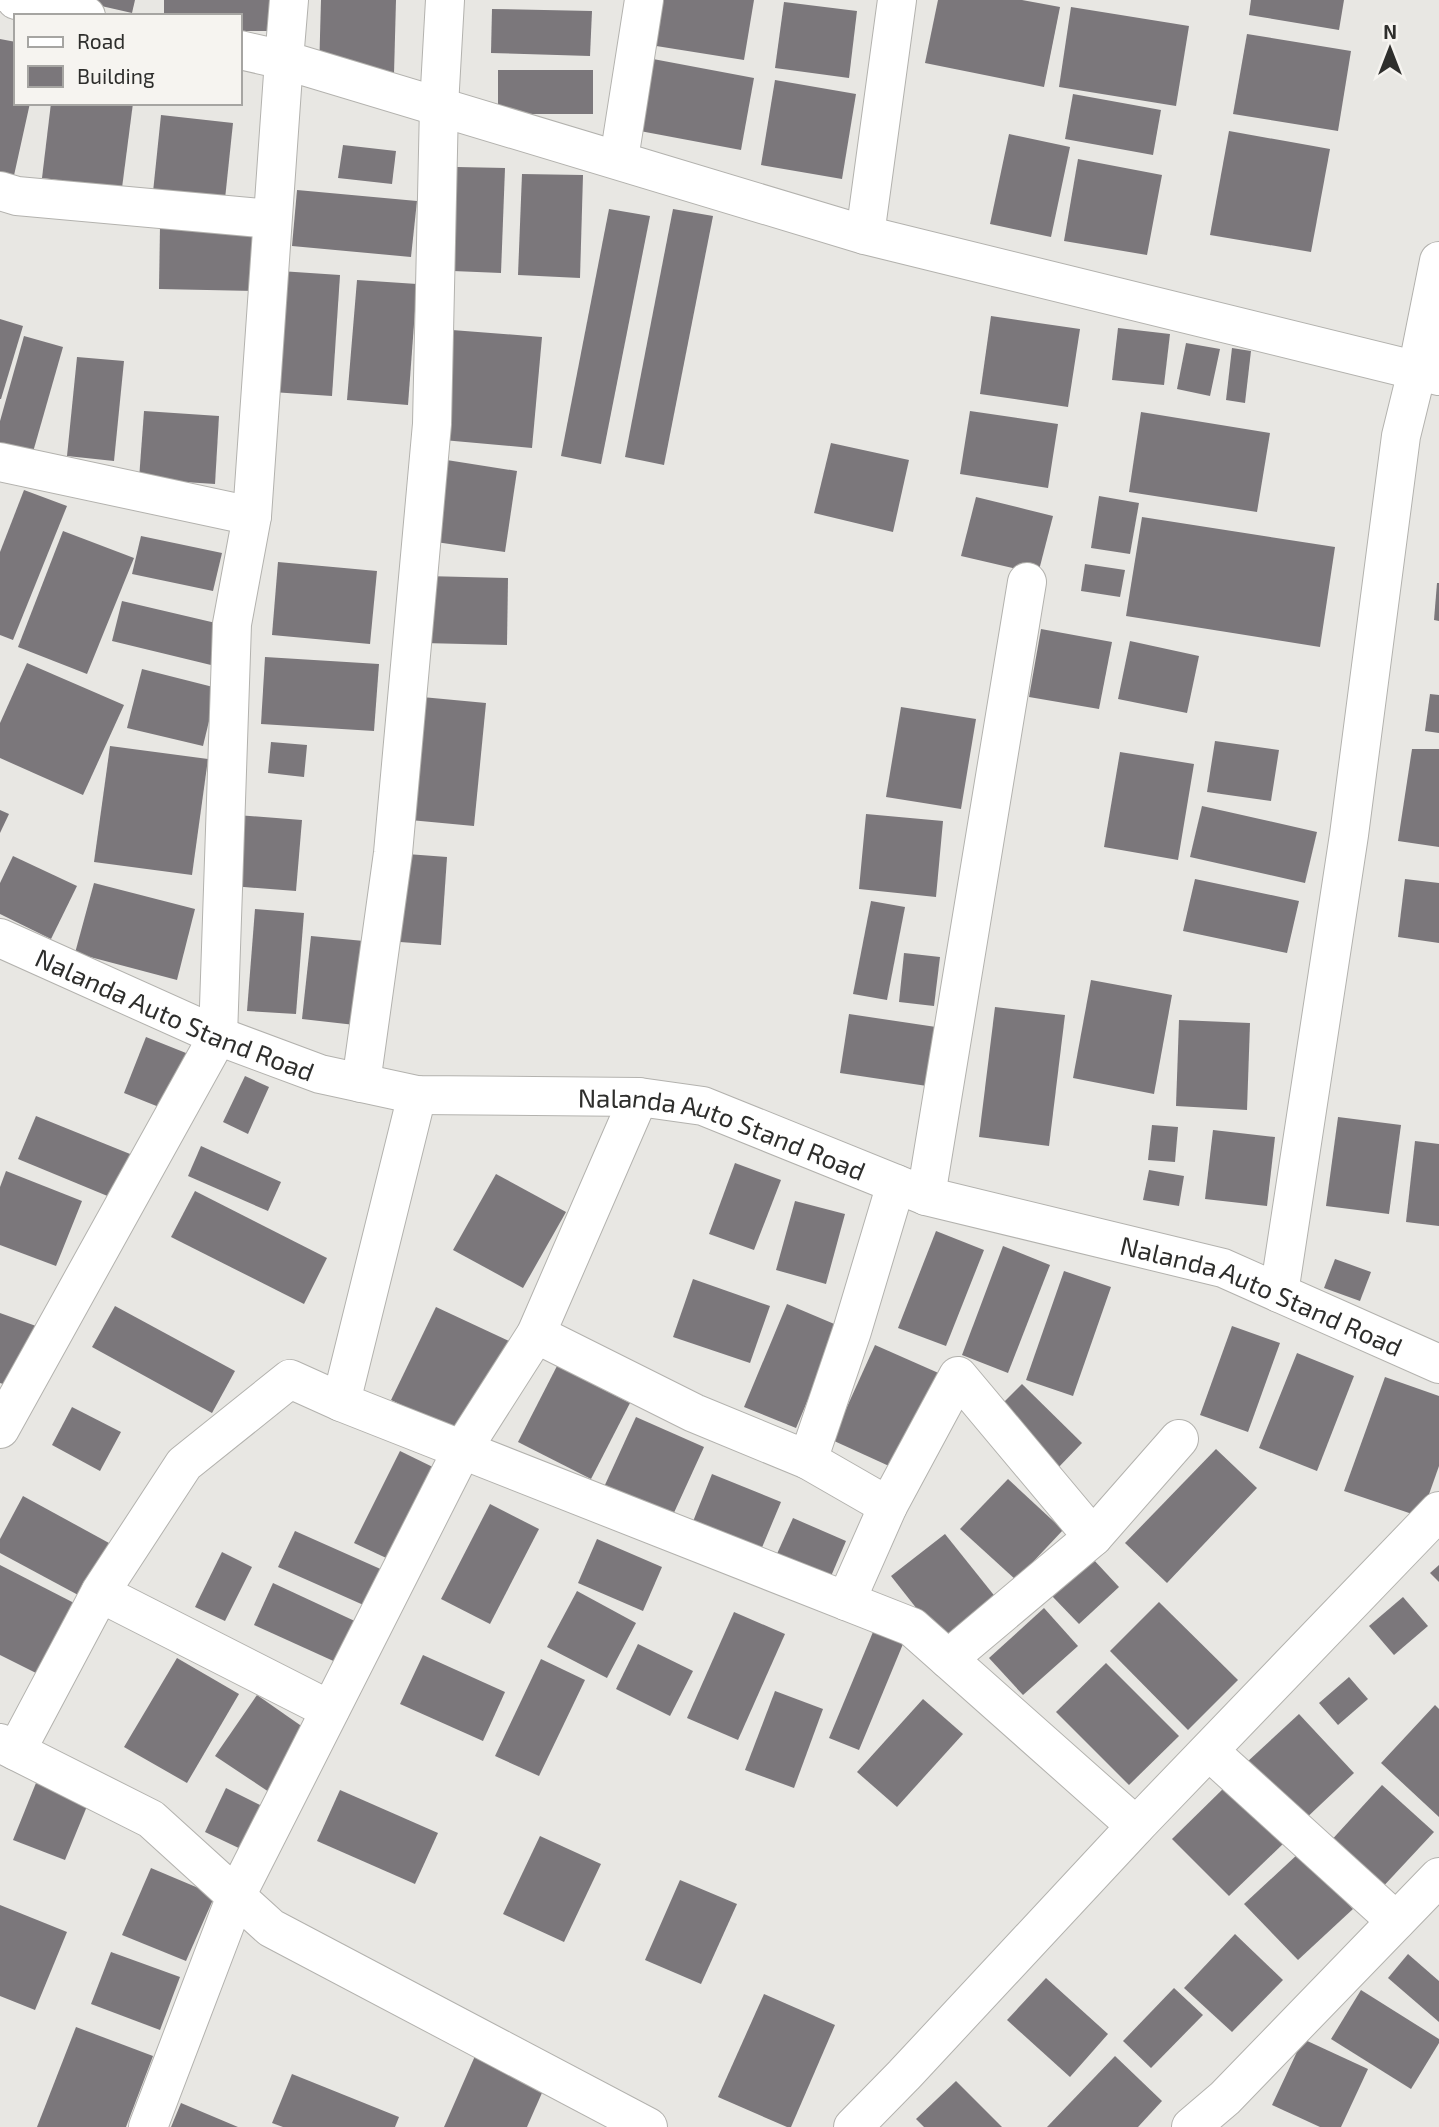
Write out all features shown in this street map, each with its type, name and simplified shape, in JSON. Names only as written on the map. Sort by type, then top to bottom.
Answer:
[{"type":"street","points":[[16,0],[77,14]]},
{"type":"street","points":[[0,1429],[218,1036],[232,625],[252,516],[289,0]]},
{"type":"street","points":[[361,1083],[393,853],[432,424],[439,106],[445,0]]},
{"type":"street","points":[[619,159],[643,0]]},
{"type":"street","points":[[865,235],[897,0]]},
{"type":"street","points":[[242,50],[284,60],[619,159],[865,235],[1428,374]]},
{"type":"street","points":[[0,191],[17,196],[272,219]]},
{"type":"street","points":[[1279,1293],[1349,835],[1401,436],[1428,374],[1439,261]]},
{"type":"street","points":[[0,462],[252,516]]},
{"type":"street","points":[[808,1460],[852,1331],[911,1190],[1027,582]]},
{"type":"street","name":"Nalanda Auto Stand Road","points":[[0,938],[218,1036],[320,1074],[417,1095],[639,1097],[703,1105],[911,1190],[1223,1268],[1439,1364]]},
{"type":"street","points":[[341,1402],[417,1095]]},
{"type":"street","points":[[148,2127],[236,1896],[462,1450],[536,1335],[639,1097]]},
{"type":"street","points":[[536,1335],[694,1413],[808,1460],[888,1506]]},
{"type":"street","points":[[846,1601],[888,1506],[958,1376],[1093,1537]]},
{"type":"street","points":[[648,2127],[271,1928],[150,1819],[8,1747],[100,1593],[184,1464],[290,1378],[341,1402],[912,1627],[1136,1826]]},
{"type":"street","points":[[948,1660],[1093,1537],[1179,1439]]},
{"type":"street","points":[[853,2127],[1136,1826],[1439,1511]]},
{"type":"street","points":[[100,1593],[330,1710]]},
{"type":"street","points":[[1209,1751],[1396,1921]]},
{"type":"street","points":[[1191,2127],[1225,2098],[1439,1877]]},
{"type":"building","points":[[75,0],[135,0],[132,13]]},
{"type":"building","points":[[164,0],[269,0],[269,31],[242,31],[242,14],[164,14]]},
{"type":"building","points":[[321,0],[396,0],[394,74],[319,72]]},
{"type":"building","points":[[658,0],[754,0],[744,60],[650,45]]},
{"type":"building","points":[[938,0],[1022,0],[1060,7],[1044,87],[925,63]]},
{"type":"building","points":[[1251,0],[1344,0],[1339,30],[1249,15]]},
{"type":"building","points":[[784,2],[857,11],[849,78],[775,68]]},
{"type":"building","points":[[1071,7],[1189,26],[1176,106],[1059,87]]},
{"type":"building","points":[[492,9],[592,11],[590,56],[491,53]]},
{"type":"building","points":[[1247,34],[1351,51],[1338,131],[1233,114]]},
{"type":"building","points":[[0,39],[14,42],[14,105],[30,105],[13,180],[0,177]]},
{"type":"building","points":[[653,59],[754,78],[741,150],[640,131]]},
{"type":"building","points":[[498,70],[593,70],[593,114],[498,114]]},
{"type":"building","points":[[775,80],[856,94],[842,179],[761,165]]},
{"type":"building","points":[[1073,94],[1161,110],[1153,155],[1065,139]]},
{"type":"building","points":[[51,105],[133,105],[122,188],[42,178]]},
{"type":"building","points":[[161,115],[233,123],[225,199],[153,192]]},
{"type":"building","points":[[1229,131],[1330,149],[1311,252],[1210,235]]},
{"type":"building","points":[[1009,134],[1070,147],[1051,237],[990,224]]},
{"type":"building","points":[[343,145],[396,151],[392,184],[338,178]]},
{"type":"building","points":[[1078,159],[1162,175],[1147,255],[1064,241]]},
{"type":"building","points":[[457,167],[505,168],[501,273],[453,271]]},
{"type":"building","points":[[522,174],[583,175],[580,278],[518,275]]},
{"type":"building","points":[[297,190],[417,201],[411,257],[292,246]]},
{"type":"building","points":[[609,209],[650,216],[601,464],[561,456]]},
{"type":"building","points":[[673,209],[713,216],[664,465],[625,457]]},
{"type":"building","points":[[160,226],[257,227],[255,291],[159,289]]},
{"type":"building","points":[[280,271],[340,275],[332,396],[272,392]]},
{"type":"building","points":[[357,280],[417,284],[408,405],[347,400]]},
{"type":"building","points":[[991,316],[1080,329],[1068,407],[980,394]]},
{"type":"building","points":[[0,319],[23,326],[1,399],[0,399]]},
{"type":"building","points":[[1118,328],[1170,334],[1164,385],[1112,380]]},
{"type":"building","points":[[452,330],[542,337],[532,448],[443,440]]},
{"type":"building","points":[[24,336],[63,347],[33,452],[0,444],[0,421]]},
{"type":"building","points":[[1186,343],[1220,349],[1210,396],[1177,389]]},
{"type":"building","points":[[1232,348],[1251,351],[1245,403],[1226,400]]},
{"type":"building","points":[[77,357],[124,361],[114,461],[67,456]]},
{"type":"building","points":[[144,411],[219,416],[215,484],[139,479]]},
{"type":"building","points":[[970,411],[1058,424],[1048,488],[960,474]]},
{"type":"building","points":[[1141,412],[1270,433],[1257,512],[1129,492]]},
{"type":"building","points":[[831,443],[909,460],[893,532],[814,513]]},
{"type":"building","points":[[434,458],[517,471],[505,552],[422,540]]},
{"type":"building","points":[[24,490],[67,506],[13,640],[0,635],[0,552]]},
{"type":"building","points":[[1099,496],[1139,503],[1130,554],[1091,548]]},
{"type":"building","points":[[976,497],[1053,516],[1038,574],[961,556]]},
{"type":"building","points":[[1142,517],[1335,547],[1320,647],[1126,616]]},
{"type":"building","points":[[63,531],[134,558],[87,674],[18,647]]},
{"type":"building","points":[[141,536],[222,553],[213,591],[132,574]]},
{"type":"building","points":[[278,562],[377,571],[370,644],[272,635]]},
{"type":"building","points":[[1085,564],[1125,570],[1120,597],[1081,591]]},
{"type":"building","points":[[425,576],[508,578],[507,645],[423,643]]},
{"type":"building","points":[[1439,583],[1439,621],[1434,620]]},
{"type":"building","points":[[122,601],[220,624],[211,665],[112,641]]},
{"type":"building","points":[[1041,629],[1112,642],[1099,709],[1029,697]]},
{"type":"building","points":[[1130,641],[1199,656],[1187,713],[1118,699]]},
{"type":"building","points":[[265,657],[379,664],[374,731],[261,724]]},
{"type":"building","points":[[27,663],[124,705],[83,795],[0,758],[0,723]]},
{"type":"building","points":[[142,669],[217,688],[203,746],[127,728]]},
{"type":"building","points":[[1430,694],[1439,695],[1439,733],[1425,731]]},
{"type":"building","points":[[422,697],[486,703],[474,826],[410,820]]},
{"type":"building","points":[[901,707],[976,719],[961,809],[886,797]]},
{"type":"building","points":[[1215,741],[1279,750],[1271,801],[1207,792]]},
{"type":"building","points":[[271,742],[307,745],[304,777],[268,773]]},
{"type":"building","points":[[110,746],[208,759],[192,875],[94,862]]},
{"type":"building","points":[[1412,749],[1439,749],[1439,847],[1398,841]]},
{"type":"building","points":[[1120,752],[1194,764],[1178,860],[1104,847]]},
{"type":"building","points":[[1202,806],[1317,832],[1305,883],[1190,857]]},
{"type":"building","points":[[0,810],[9,814],[0,833]]},
{"type":"building","points":[[866,814],[943,821],[936,897],[859,889]]},
{"type":"building","points":[[237,815],[302,820],[296,891],[232,886]]},
{"type":"building","points":[[407,854],[447,857],[441,945],[400,942]]},
{"type":"building","points":[[13,856],[77,886],[51,939],[0,914],[0,883]]},
{"type":"building","points":[[1195,879],[1299,901],[1287,953],[1183,931]]},
{"type":"building","points":[[1405,879],[1439,883],[1439,943],[1398,937]]},
{"type":"building","points":[[94,883],[195,909],[177,980],[75,953]]},
{"type":"building","points":[[871,901],[905,907],[887,1000],[853,994]]},
{"type":"building","points":[[255,909],[304,913],[296,1014],[247,1011]]},
{"type":"building","points":[[311,936],[364,941],[355,1025],[302,1019]]},
{"type":"building","points":[[904,953],[940,957],[934,1006],[899,1002]]},
{"type":"building","points":[[1091,980],[1172,995],[1154,1094],[1073,1078]]},
{"type":"building","points":[[995,1007],[1065,1015],[1049,1146],[979,1137]]},
{"type":"building","points":[[849,1014],[936,1027],[927,1086],[840,1073]]},
{"type":"building","points":[[1179,1020],[1250,1023],[1247,1110],[1176,1106]]},
{"type":"building","points":[[146,1037],[196,1057],[174,1113],[124,1093]]},
{"type":"building","points":[[245,1076],[269,1087],[248,1134],[223,1122]]},
{"type":"building","points":[[36,1116],[140,1158],[122,1202],[18,1159]]},
{"type":"building","points":[[1338,1117],[1401,1125],[1389,1214],[1326,1206]]},
{"type":"building","points":[[1152,1125],[1178,1127],[1175,1162],[1148,1160]]},
{"type":"building","points":[[1213,1130],[1275,1137],[1267,1206],[1205,1199]]},
{"type":"building","points":[[1415,1141],[1439,1144],[1439,1226],[1406,1222]]},
{"type":"building","points":[[201,1146],[281,1182],[268,1211],[188,1176]]},
{"type":"building","points":[[735,1163],[781,1180],[754,1250],[709,1234]]},
{"type":"building","points":[[1149,1170],[1184,1176],[1179,1206],[1143,1200]]},
{"type":"building","points":[[6,1171],[82,1201],[56,1266],[0,1245],[0,1187]]},
{"type":"building","points":[[496,1174],[566,1212],[523,1288],[453,1250]]},
{"type":"building","points":[[195,1191],[327,1258],[304,1304],[171,1237]]},
{"type":"building","points":[[795,1201],[845,1214],[826,1284],[776,1270]]},
{"type":"building","points":[[936,1231],[984,1250],[946,1346],[898,1328]]},
{"type":"building","points":[[1003,1246],[1050,1265],[1008,1373],[962,1355]]},
{"type":"building","points":[[1335,1259],[1371,1272],[1360,1301],[1324,1288]]},
{"type":"building","points":[[1064,1271],[1111,1287],[1073,1396],[1026,1380]]},
{"type":"building","points":[[693,1279],[770,1306],[750,1363],[673,1337]]},
{"type":"building","points":[[787,1304],[839,1326],[796,1428],[744,1407]]},
{"type":"building","points":[[115,1306],[235,1371],[212,1413],[92,1347]]},
{"type":"building","points":[[436,1307],[511,1342],[466,1435],[391,1400]]},
{"type":"building","points":[[0,1313],[36,1326],[15,1388],[0,1383]]},
{"type":"building","points":[[1232,1326],[1280,1343],[1248,1432],[1200,1415]]},
{"type":"building","points":[[875,1345],[943,1375],[900,1471],[832,1440]]},
{"type":"building","points":[[1297,1353],[1354,1376],[1317,1471],[1259,1448]]},
{"type":"building","points":[[557,1366],[630,1403],[591,1479],[518,1442]]},
{"type":"building","points":[[1385,1377],[1439,1396],[1439,1466],[1421,1517],[1344,1491]]},
{"type":"building","points":[[1022,1384],[1082,1443],[1056,1470],[996,1410]]},
{"type":"building","points":[[72,1407],[121,1432],[100,1471],[52,1445]]},
{"type":"building","points":[[636,1417],[704,1447],[672,1517],[604,1487]]},
{"type":"building","points":[[1216,1449],[1257,1488],[1167,1583],[1125,1543]]},
{"type":"building","points":[[400,1451],[443,1472],[397,1563],[354,1543]]},
{"type":"building","points":[[712,1474],[781,1502],[758,1557],[690,1529]]},
{"type":"building","points":[[1008,1479],[1063,1530],[1016,1580],[960,1529]]},
{"type":"building","points":[[23,1496],[109,1543],[80,1596],[0,1553],[0,1539]]},
{"type":"building","points":[[490,1504],[539,1529],[490,1624],[441,1599]]},
{"type":"building","points":[[793,1518],[846,1541],[826,1588],[772,1565]]},
{"type":"building","points":[[295,1531],[385,1571],[368,1607],[278,1567]]},
{"type":"building","points":[[945,1534],[997,1599],[943,1642],[891,1576]]},
{"type":"building","points":[[597,1539],[662,1567],[643,1611],[578,1583]]},
{"type":"building","points":[[222,1552],[252,1567],[225,1621],[195,1607]]},
{"type":"building","points":[[1093,1559],[1119,1587],[1079,1624],[1052,1596]]},
{"type":"building","points":[[0,1565],[78,1605],[42,1676],[0,1655]]},
{"type":"building","points":[[1439,1565],[1439,1582],[1430,1573]]},
{"type":"building","points":[[273,1583],[359,1623],[340,1664],[254,1625]]},
{"type":"building","points":[[577,1591],[636,1623],[607,1678],[547,1647]]},
{"type":"building","points":[[1403,1597],[1428,1626],[1394,1655],[1369,1626]]},
{"type":"building","points":[[1159,1602],[1238,1680],[1188,1730],[1110,1651]]},
{"type":"building","points":[[1044,1608],[1078,1646],[1023,1695],[989,1658]]},
{"type":"building","points":[[734,1612],[785,1634],[738,1740],[687,1718]]},
{"type":"building","points":[[873,1632],[903,1644],[859,1750],[829,1738]]},
{"type":"building","points":[[638,1644],[693,1671],[670,1716],[616,1689]]},
{"type":"building","points":[[423,1655],[505,1692],[483,1741],[400,1704]]},
{"type":"building","points":[[177,1658],[239,1694],[187,1783],[124,1747]]},
{"type":"building","points":[[541,1659],[585,1680],[539,1776],[495,1756]]},
{"type":"building","points":[[1106,1663],[1179,1736],[1129,1785],[1056,1712]]},
{"type":"building","points":[[1349,1677],[1368,1699],[1338,1725],[1319,1703]]},
{"type":"building","points":[[775,1691],[823,1709],[794,1788],[745,1770]]},
{"type":"building","points":[[257,1695],[310,1732],[269,1792],[215,1756]]},
{"type":"building","points":[[923,1699],[963,1734],[897,1807],[857,1772]]},
{"type":"building","points":[[1435,1705],[1439,1709],[1439,1817],[1381,1763]]},
{"type":"building","points":[[1299,1714],[1354,1773],[1301,1823],[1246,1763]]},
{"type":"building","points":[[40,1773],[92,1794],[65,1860],[13,1840]]},
{"type":"building","points":[[1228,1784],[1285,1842],[1229,1896],[1172,1839]]},
{"type":"building","points":[[1382,1785],[1434,1832],[1379,1891],[1328,1844]]},
{"type":"building","points":[[226,1788],[266,1808],[245,1851],[205,1832]]},
{"type":"building","points":[[340,1790],[438,1833],[415,1884],[317,1841]]},
{"type":"building","points":[[540,1836],[601,1864],[564,1942],[503,1914]]},
{"type":"building","points":[[1299,1853],[1353,1909],[1298,1960],[1244,1904]]},
{"type":"building","points":[[151,1868],[215,1895],[186,1961],[122,1935]]},
{"type":"building","points":[[680,1880],[737,1904],[701,1984],[645,1960]]},
{"type":"building","points":[[0,1905],[67,1932],[35,2010],[0,1996]]},
{"type":"building","points":[[1235,1934],[1283,1980],[1232,2032],[1184,1988]]},
{"type":"building","points":[[111,1952],[180,1977],[160,2030],[91,2004]]},
{"type":"building","points":[[1408,1954],[1439,1981],[1439,2022],[1388,1978]]},
{"type":"building","points":[[1046,1978],[1108,2034],[1070,2077],[1007,2020]]},
{"type":"building","points":[[1174,1988],[1203,2015],[1151,2068],[1123,2041]]},
{"type":"building","points":[[1361,1990],[1439,2039],[1411,2089],[1331,2039]]},
{"type":"building","points":[[764,1994],[835,2025],[791,2127],[718,2097]]},
{"type":"building","points":[[76,2027],[153,2056],[126,2127],[37,2127]]},
{"type":"building","points":[[1303,2039],[1368,2069],[1341,2127],[1320,2127],[1272,2105]]},
{"type":"building","points":[[475,2056],[545,2086],[527,2127],[444,2127]]},
{"type":"building","points":[[1115,2056],[1162,2101],[1138,2127],[1047,2127]]},
{"type":"building","points":[[292,2074],[399,2117],[395,2127],[283,2127],[272,2123]]},
{"type":"building","points":[[956,2081],[1002,2127],[924,2127],[916,2119]]},
{"type":"building","points":[[181,2103],[238,2127],[171,2127]]}]
